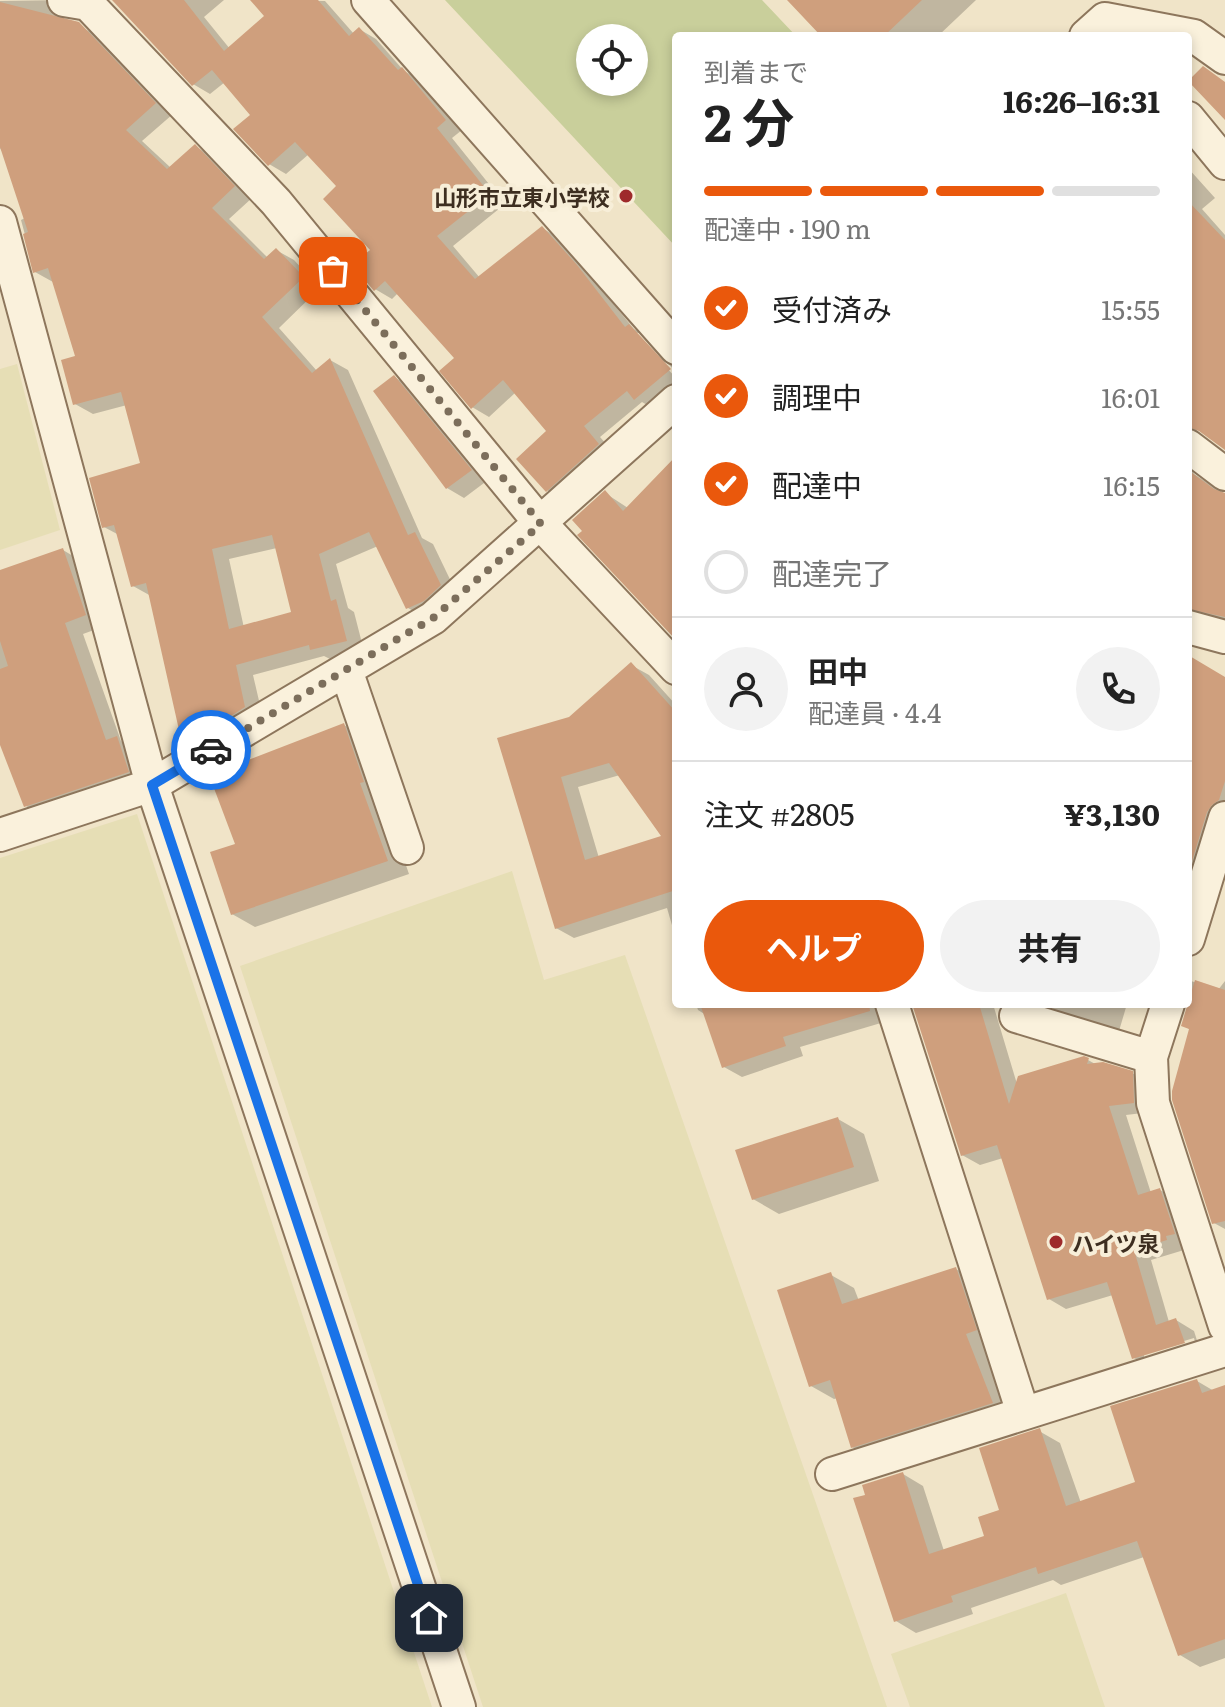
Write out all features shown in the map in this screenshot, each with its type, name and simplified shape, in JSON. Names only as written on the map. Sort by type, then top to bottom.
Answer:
[{"type":"street","points":[[368,0],[672,343]]},
{"type":"street","points":[[82,1],[276,202],[541,524],[672,664]]},
{"type":"street","points":[[1100,23],[1165,32]]},
{"type":"street","points":[[1192,36],[1225,58]]},
{"type":"street","points":[[1192,123],[1225,163]]},
{"type":"street","points":[[0,222],[152,785],[459,1707]]},
{"type":"street","points":[[0,835],[152,785],[433,618],[672,405]]},
{"type":"street","points":[[1192,449],[1225,474]]},
{"type":"street","points":[[1192,628],[1225,637]]},
{"type":"street","points":[[346,670],[407,848]]},
{"type":"street","points":[[1192,928],[1225,818]]},
{"type":"street","points":[[893,1008],[1023,1413]]},
{"type":"street","points":[[1167,1008],[1151,1057],[1153,1103],[1223,1315]]},
{"type":"street","points":[[1016,1016],[1151,1057]]},
{"type":"street","points":[[832,1474],[1225,1350]]},
{"type":"shaded area","points":[[17,364],[60,530],[0,550],[0,369]]},
{"type":"shaded area","points":[[137,814],[432,1707],[0,1707],[0,858]]},
{"type":"shaded area","points":[[512,871],[544,980],[625,955],[887,1707],[483,1707],[240,966]]},
{"type":"shaded area","points":[[1066,1593],[1105,1707],[910,1707],[891,1654]]},
{"type":"green space","points":[[445,0],[762,0],[792,32],[672,32],[672,243]]},
{"type":"building","points":[[112,0],[184,0],[224,51],[264,16],[250,0],[318,0],[349,36],[359,27],[398,70],[402,67],[446,120],[437,128],[490,194],[437,236],[475,279],[542,226],[625,327],[629,324],[671,369],[634,400],[627,391],[584,426],[599,444],[546,492],[516,459],[546,431],[503,380],[471,409],[439,371],[454,358],[385,281],[374,291],[352,265],[370,250],[323,199],[336,186],[295,142],[268,166],[233,129],[250,115],[212,70],[192,86]]},
{"type":"building","points":[[787,0],[922,0],[888,32],[817,32]]},
{"type":"building","points":[[0,2],[79,22],[156,103],[126,130],[167,169],[195,144],[235,186],[212,208],[264,259],[276,248],[304,277],[262,317],[312,373],[330,358],[408,535],[415,532],[441,585],[424,601],[406,609],[369,532],[319,554],[331,601],[336,599],[347,641],[310,650],[309,645],[236,665],[245,707],[226,719],[179,730],[146,583],[131,587],[114,525],[102,528],[89,478],[140,463],[121,392],[73,405],[61,360],[75,356],[48,268],[33,273],[23,234],[28,232],[0,147]],"holes":[[[272,535],[291,612],[229,629],[212,549]]]},
{"type":"building","points":[[1203,66],[1225,82],[1225,120],[1192,85],[1192,77]]},
{"type":"building","points":[[1192,205],[1225,240],[1225,450],[1192,428]]},
{"type":"building","points":[[394,375],[472,470],[446,489],[373,391]]},
{"type":"building","points":[[672,460],[672,636],[577,535],[582,531],[572,520],[605,490],[623,511]]},
{"type":"building","points":[[1192,473],[1225,493],[1225,617],[1192,610]]},
{"type":"building","points":[[63,548],[86,615],[65,623],[106,740],[117,736],[129,772],[24,807],[0,745],[0,669],[8,666],[0,641],[0,570]]},
{"type":"building","points":[[1192,657],[1225,677],[1225,781],[1219,800],[1207,812],[1192,861]]},
{"type":"building","points":[[631,662],[672,708],[672,891],[555,929],[497,738],[569,717]],"holes":[[[609,763],[661,836],[585,860],[561,777]]]},
{"type":"building","points":[[344,723],[364,782],[360,783],[388,861],[231,915],[210,852],[235,844],[209,775]]},
{"type":"building","points":[[1195,980],[1225,990],[1225,1221],[1212,1224],[1172,1100],[1189,1029],[1181,1026],[1186,1008],[1192,1008]]},
{"type":"building","points":[[701,1008],[870,1008],[870,1011],[783,1037],[786,1046],[722,1068]]},
{"type":"building","points":[[913,1008],[980,1008],[1009,1104],[1018,1076],[1084,1056],[1089,1058],[1087,1064],[1103,1062],[1133,1071],[1134,1103],[1109,1106],[1138,1195],[1160,1188],[1175,1234],[1166,1236],[1167,1240],[1134,1250],[1156,1325],[1176,1318],[1185,1343],[1132,1359],[1107,1282],[1047,1300],[997,1145],[961,1156]]},
{"type":"building","points":[[838,1117],[854,1167],[752,1200],[735,1150]]},
{"type":"building","points":[[956,1267],[977,1330],[966,1334],[993,1403],[851,1448],[830,1380],[809,1387],[777,1290],[831,1272],[842,1304]]},
{"type":"building","points":[[1197,1379],[1202,1393],[1225,1385],[1225,1639],[1178,1656],[1137,1541],[1038,1574],[1036,1567],[951,1596],[953,1602],[894,1622],[853,1498],[865,1495],[862,1485],[903,1472],[929,1554],[984,1536],[978,1517],[999,1510],[979,1448],[1040,1428],[1066,1506],[1135,1482],[1110,1406]]},
{"type":"way so far","points":[[211,750],[433,618],[541,524],[333,271]]},
{"type":"place","name":"山形市立東小学校","points":[[626,196]]},
{"type":"place","name":"ハイツ泉","points":[[1056,1242]]},
{"type":"route","points":[[211,750],[152,785],[429,1618]]}]
